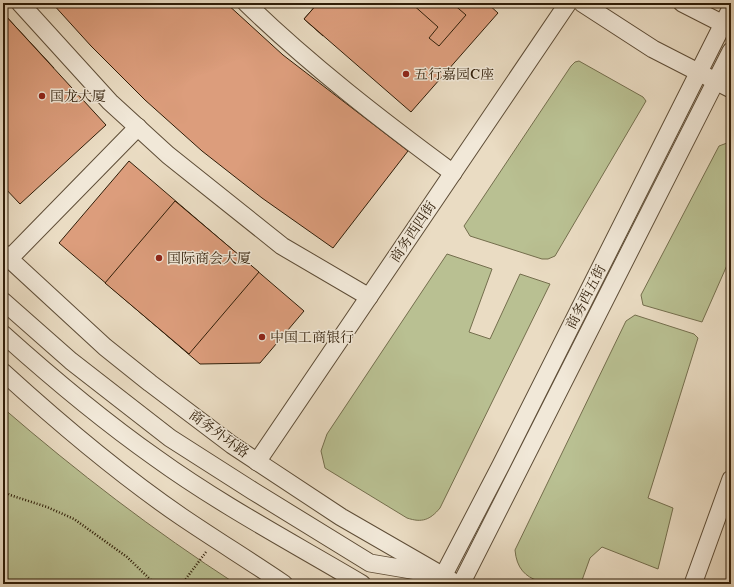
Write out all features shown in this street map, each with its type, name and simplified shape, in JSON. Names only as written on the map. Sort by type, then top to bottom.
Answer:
[{"type":"street","points":[[20,3],[110,102],[168,155],[282,246],[369,296]]},
{"type":"street","name":"商务西四街","points":[[257,462],[568,3]]},
{"type":"street","points":[[582,3],[653,49],[731,89]]},
{"type":"street","points":[[682,3],[727,26]]},
{"type":"street","points":[[250,4],[326,75],[375,116],[453,173]]},
{"type":"street","name":"商务西五街","points":[[450,582],[699,72],[727,26],[731,8]]},
{"type":"street","name":"商务西五街","points":[[450,582],[731,51]]},
{"type":"street","points":[[6,256],[138,127]]},
{"type":"street","name":"商务外环路","points":[[6,256],[105,347],[138,374],[232,445],[341,517],[450,582]]},
{"type":"street","points":[[3,301],[71,361],[170,438],[253,491],[370,563],[450,582]]},
{"type":"street","points":[[3,334],[55,381],[156,458],[239,512],[362,584]]},
{"type":"street","points":[[3,372],[48,413],[181,517],[284,584]]},
{"type":"street","points":[[693,584],[728,499],[731,479]]},
{"type":"path","points":[[3,491],[10,495],[47,507],[74,519],[127,557],[155,584]]},
{"type":"path","points":[[182,584],[216,539]]},
{"type":"green space","points":[[579,61],[643,97],[646,101],[555,256],[548,259],[542,259],[470,236],[464,226],[571,66],[575,62]]},
{"type":"green space","points":[[727,143],[731,144],[731,263],[728,263],[702,322],[643,305],[641,295],[719,146]]},
{"type":"green space","points":[[447,254],[492,269],[469,332],[490,339],[520,274],[550,284],[440,508],[429,518],[417,520],[407,518],[325,468],[321,451],[327,434]]},
{"type":"green space","points":[[635,315],[694,334],[698,338],[648,498],[673,508],[658,569],[602,547],[590,558],[581,583],[583,584],[560,584],[538,581],[523,571],[518,562],[515,550],[626,321]]},
{"type":"green space","points":[[3,408],[116,500],[205,564],[236,584],[3,584]]},
{"type":"building","points":[[52,3],[226,3],[283,55],[408,151],[333,248],[262,198],[202,151],[145,100],[91,46]]},
{"type":"building","points":[[318,3],[352,3],[323,36],[304,19]]},
{"type":"building","name":"五行嘉园C座","points":[[318,3],[487,3],[498,13],[411,112],[304,19]]},
{"type":"building","points":[[411,3],[452,3],[466,15],[439,46],[429,38],[438,27]]},
{"type":"building","points":[[3,13],[54,68],[3,115]]},
{"type":"building","name":"国龙大厦","points":[[3,13],[106,125],[20,204],[3,186]]},
{"type":"building","name":"国际商会大厦","points":[[129,161],[304,311],[260,363],[200,364],[59,243]]},
{"type":"building","points":[[175,201],[259,272],[189,354],[105,283]]},
{"type":"place","name":"五行嘉园C座","points":[[406,74]]},
{"type":"place","name":"国龙大厦","points":[[42,96]]},
{"type":"place","name":"国际商会大厦","points":[[159,258]]},
{"type":"place","name":"中国工商银行","points":[[262,337]]}]
